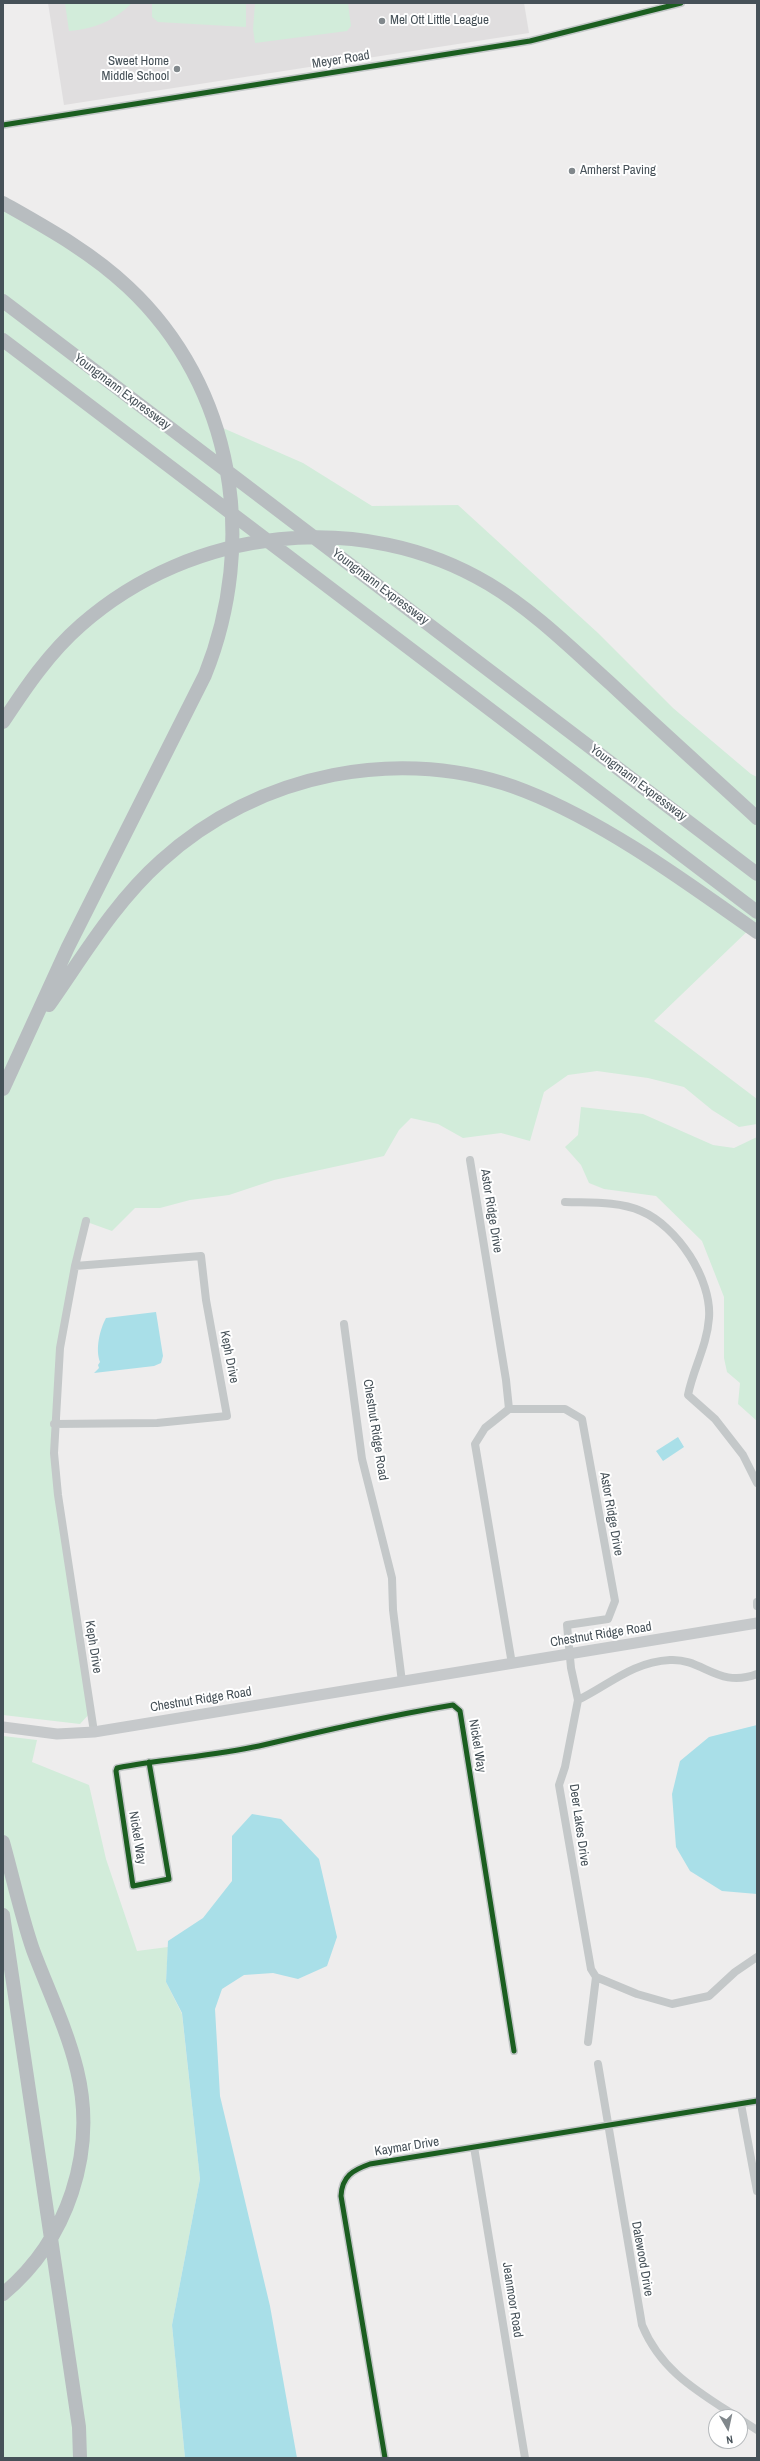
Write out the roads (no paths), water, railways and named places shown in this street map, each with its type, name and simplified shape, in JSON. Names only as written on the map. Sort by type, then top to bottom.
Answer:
[{"type":"highway","points":[[3,203],[66,240],[102,264],[142,301],[169,334],[194,374],[216,425],[227,466],[233,518],[230,587],[223,623],[212,658],[190,708],[68,948],[3,1089]]},
{"type":"highway","name":"Youngmann Expressway","points":[[3,301],[757,874]]},
{"type":"highway","points":[[3,340],[757,912]]},
{"type":"highway","points":[[3,722],[43,665],[80,626],[136,585],[189,560],[247,544],[300,537],[354,539],[410,550],[472,575],[504,593],[531,614],[757,818]]},
{"type":"highway","points":[[32,1028],[114,912],[149,872],[184,841],[219,818],[266,795],[304,782],[350,772],[392,769],[438,770],[473,776],[524,791],[587,821],[757,932]]},
{"type":"highway","points":[[3,1842],[27,1932],[77,2071],[84,2122],[78,2172],[67,2207],[51,2239],[33,2264],[3,2294]]},
{"type":"highway","points":[[3,1915],[77,2412],[80,2458]]},
{"type":"street","name":"Meyer Road","points":[[3,125],[530,41],[681,3]]},
{"type":"street","name":"Astor Ridge Drive","points":[[470,1160],[506,1380],[508,1409],[566,1409],[582,1419],[615,1601],[608,1619],[567,1625],[569,1654]]},
{"type":"street","points":[[565,1202],[603,1203],[640,1210],[665,1225],[690,1256],[703,1282],[709,1317],[704,1348],[688,1395],[715,1419],[743,1456],[757,1483]]},
{"type":"street","name":"Keph Drive","points":[[86,1221],[75,1266],[60,1348],[54,1424],[54,1453],[58,1495],[94,1732]]},
{"type":"street","name":"Keph Drive","points":[[54,1424],[157,1423],[226,1416],[206,1300],[201,1256],[75,1266]]},
{"type":"street","name":"Chestnut Ridge Road","points":[[344,1324],[362,1459],[392,1578],[393,1610],[402,1682]]},
{"type":"street","points":[[508,1409],[485,1428],[475,1444],[512,1664]]},
{"type":"street","name":"Chestnut Ridge Road","points":[[3,1727],[57,1734],[94,1732],[512,1664],[757,1622]]},
{"type":"street","name":"Deer Lakes Drive","points":[[569,1654],[578,1700],[565,1767],[559,1784],[591,1969],[596,1977],[588,2042]]},
{"type":"street","points":[[578,1700],[593,1693],[615,1677],[640,1667],[669,1660],[687,1661],[705,1671],[728,1679],[757,1674]]},
{"type":"street","name":"Nickel Way","points":[[150,1762],[169,1879],[133,1886],[116,1771],[117,1768],[150,1762],[259,1746],[295,1736],[453,1705],[460,1711],[514,2051]]},
{"type":"street","points":[[596,1977],[636,1994],[672,2004],[709,1996],[736,1972],[757,1957]]},
{"type":"street","name":"Dalewood Drive","points":[[598,2064],[637,2300],[648,2339],[656,2352],[683,2381],[725,2409]]},
{"type":"street","name":"Kaymar Drive","points":[[385,2458],[341,2196],[342,2188],[350,2173],[370,2164],[757,2101]]},
{"type":"street","points":[[741,2104],[757,2191]]},
{"type":"street","name":"Jeanmoor Road","points":[[474,2147],[525,2458]]},
{"type":"street","points":[[748,2424],[757,2430]]},
{"type":"water","points":[[156,1312],[163,1356],[161,1363],[154,1366],[94,1373],[99,1368],[98,1365],[100,1362],[98,1345],[106,1318]]},
{"type":"water","points":[[678,1437],[684,1447],[663,1461],[656,1451]]},
{"type":"water","points":[[757,1725],[757,1894],[722,1891],[690,1871],[676,1847],[672,1794],[680,1761],[709,1737]]},
{"type":"water","points":[[252,1814],[281,1819],[319,1859],[337,1937],[327,1966],[298,1979],[273,1973],[244,1975],[222,1989],[215,2009],[220,2096],[270,2306],[297,2458],[185,2458],[172,2325],[200,2179],[182,2013],[166,1982],[168,1941],[203,1918],[232,1881],[232,1836]]},
{"type":"place","name":"Mel Ott Little League","points":[[382,21]]},
{"type":"place","name":"Sweet Home Middle School","points":[[177,69]]},
{"type":"place","name":"Amherst Paving","points":[[572,171]]}]
